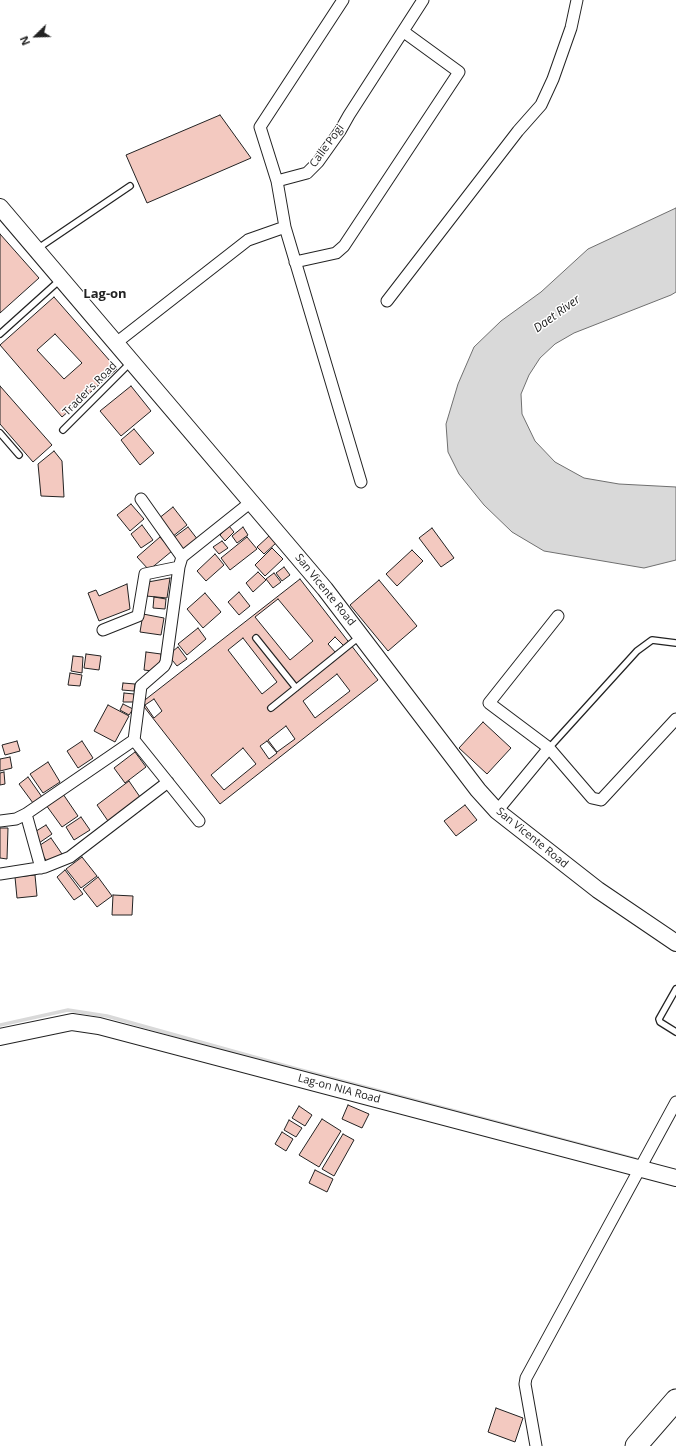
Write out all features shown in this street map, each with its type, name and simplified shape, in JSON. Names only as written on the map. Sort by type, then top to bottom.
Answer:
[{"type":"highway","points":[[636,1446],[676,1400]]},
{"type":"main road","name":"San Vicente Road","points":[[0,206],[325,589],[478,790],[497,811],[598,890],[676,943]]},
{"type":"main road","name":"Lag-on NIA Road","points":[[0,1037],[72,1022],[99,1026],[676,1178]]},
{"type":"street","points":[[343,0],[260,127],[277,181],[285,227],[361,482]]},
{"type":"street","name":"Calle Pogi","points":[[277,181],[307,173],[318,162],[340,131],[348,115],[404,32],[423,0]]},
{"type":"street","points":[[387,301],[518,131],[541,105],[553,79],[570,28],[577,0]]},
{"type":"street","points":[[295,262],[336,253],[344,246],[459,72],[404,32]]},
{"type":"street","points":[[116,343],[248,240],[285,227]]},
{"type":"street","points":[[142,499],[181,562],[166,662],[164,666],[141,686],[134,740],[199,821]]},
{"type":"street","points":[[103,630],[138,616],[145,574],[181,562],[251,502]]},
{"type":"street","points":[[558,616],[489,703],[549,748],[592,798],[601,800],[674,726]]},
{"type":"street","points":[[0,821],[16,819],[26,814],[134,740]]},
{"type":"street","points":[[497,811],[549,748]]},
{"type":"street","points":[[0,874],[41,868],[70,857],[168,782]]},
{"type":"street","points":[[26,814],[41,868]]},
{"type":"street","points":[[536,1446],[525,1384],[526,1378],[676,1102]]},
{"type":"lane","points":[[36,249],[130,186]]},
{"type":"lane","points":[[0,334],[61,279]]},
{"type":"lane","name":"Trader's Road","points":[[63,430],[131,362]]},
{"type":"lane","points":[[0,433],[19,455]]},
{"type":"lane","points":[[271,708],[361,635]]},
{"type":"lane","points":[[256,638],[296,688]]},
{"type":"lane","points":[[549,748],[637,651],[652,640],[676,643]]},
{"type":"lane","points":[[676,989],[659,1018],[660,1022],[676,1032]]},
{"type":"water","name":"Daet River","points":[[676,208],[676,292],[574,333],[555,344],[540,358],[529,375],[521,394],[522,414],[535,441],[555,462],[584,478],[619,484],[676,487],[676,560],[644,568],[544,551],[512,532],[484,505],[459,474],[448,452],[446,424],[458,384],[474,347],[501,321],[541,292],[588,249]]},
{"type":"building","points":[[220,115],[251,158],[147,203],[126,155]]},
{"type":"building","points":[[0,234],[39,278],[0,313]]},
{"type":"building","points":[[54,297],[117,369],[62,417],[0,345]],"holes":[[[55,334],[82,363],[64,379],[37,350]]]},
{"type":"building","points":[[0,386],[52,445],[33,462],[0,424]]},
{"type":"building","points":[[131,386],[151,411],[121,436],[100,411]]},
{"type":"building","points":[[134,429],[154,453],[140,465],[121,440]]},
{"type":"building","points":[[54,451],[62,461],[64,497],[41,496],[38,464]]},
{"type":"building","points":[[131,504],[144,519],[130,531],[117,515]]},
{"type":"building","points":[[173,507],[187,525],[172,537],[158,519]]},
{"type":"building","points":[[142,525],[153,540],[141,548],[131,534]]},
{"type":"building","points":[[229,526],[234,532],[225,541],[220,535]]},
{"type":"building","points":[[188,527],[198,540],[183,552],[173,538]]},
{"type":"building","points":[[243,527],[248,535],[237,543],[232,536]]},
{"type":"building","points":[[432,528],[454,558],[441,567],[419,538]]},
{"type":"building","points":[[269,536],[276,543],[264,554],[257,547]]},
{"type":"building","points":[[160,537],[172,551],[149,570],[137,557]]},
{"type":"building","points":[[247,537],[257,549],[230,570],[221,558]]},
{"type":"building","points":[[222,541],[228,548],[219,554],[213,547]]},
{"type":"building","points":[[272,548],[283,559],[265,576],[255,565]]},
{"type":"building","points":[[412,550],[423,561],[397,586],[386,574]]},
{"type":"building","points":[[215,554],[224,565],[206,581],[197,571]]},
{"type":"building","points":[[284,567],[290,575],[282,581],[276,573]]},
{"type":"building","points":[[258,572],[266,580],[253,592],[246,583]]},
{"type":"building","points":[[274,573],[281,582],[273,588],[266,579]]},
{"type":"building","points":[[170,578],[167,598],[146,596],[148,582]]},
{"type":"building","points":[[300,579],[378,680],[220,804],[141,703]]},
{"type":"building","points":[[379,580],[417,626],[388,651],[350,605]]},
{"type":"building","points":[[127,584],[130,609],[99,621],[88,593],[96,590],[99,596]]},
{"type":"building","points":[[239,592],[250,606],[239,615],[228,602]]},
{"type":"building","points":[[205,593],[221,612],[203,628],[187,609]]},
{"type":"building","points":[[154,597],[166,599],[165,609],[153,608]]},
{"type":"building","points":[[278,599],[313,641],[290,660],[255,617]]},
{"type":"building","points":[[143,614],[164,618],[161,635],[140,632]]},
{"type":"building","points":[[198,628],[206,639],[187,655],[178,644]]},
{"type":"building","points":[[335,637],[344,646],[336,653],[328,644]]},
{"type":"building","points":[[243,638],[277,682],[262,694],[228,650]]},
{"type":"building","points":[[178,647],[187,659],[177,666],[168,655]]},
{"type":"building","points":[[146,652],[161,654],[161,661],[152,671],[144,670]]},
{"type":"building","points":[[86,654],[101,656],[99,670],[84,668]]},
{"type":"building","points":[[73,656],[83,657],[82,673],[71,671]]},
{"type":"building","points":[[70,673],[82,675],[80,686],[68,685]]},
{"type":"building","points":[[337,674],[350,691],[315,718],[303,701]]},
{"type":"building","points":[[123,683],[135,684],[134,691],[122,690]]},
{"type":"building","points":[[124,693],[134,694],[134,702],[123,702]]},
{"type":"building","points":[[154,699],[162,711],[154,718],[145,705]]},
{"type":"building","points":[[123,704],[133,709],[129,715],[120,710]]},
{"type":"building","points":[[108,705],[129,716],[115,742],[94,731]]},
{"type":"building","points":[[483,722],[511,748],[487,774],[459,748]]},
{"type":"building","points":[[286,726],[295,739],[277,752],[268,740]]},
{"type":"building","points":[[17,741],[20,751],[5,755],[2,745]]},
{"type":"building","points":[[82,741],[93,758],[78,768],[67,751]]},
{"type":"building","points":[[267,741],[277,753],[269,759],[260,746]]},
{"type":"building","points":[[243,748],[256,764],[224,790],[211,775]]},
{"type":"building","points":[[135,752],[146,767],[125,783],[114,768]]},
{"type":"building","points":[[10,757],[12,768],[0,771],[0,759]]},
{"type":"building","points":[[48,762],[60,782],[43,793],[30,774]]},
{"type":"building","points":[[4,772],[5,784],[0,785],[0,773]]},
{"type":"building","points":[[28,777],[42,797],[33,803],[19,784]]},
{"type":"building","points":[[129,781],[140,797],[108,821],[97,805]]},
{"type":"building","points":[[63,794],[78,816],[62,827],[46,805]]},
{"type":"building","points":[[465,805],[477,820],[456,836],[444,821]]},
{"type":"building","points":[[81,817],[90,830],[74,840],[66,827]]},
{"type":"building","points":[[46,825],[52,834],[39,843],[33,833]]},
{"type":"building","points":[[0,828],[8,828],[7,859],[0,858]]},
{"type":"building","points":[[51,838],[62,854],[48,863],[37,847]]},
{"type":"building","points":[[82,857],[97,876],[81,888],[66,869]]},
{"type":"building","points":[[65,870],[83,894],[74,900],[57,877]]},
{"type":"building","points":[[35,875],[37,896],[17,898],[15,877]]},
{"type":"building","points":[[98,877],[112,896],[97,907],[83,889]]},
{"type":"building","points":[[113,895],[133,896],[132,915],[112,915]]},
{"type":"building","points":[[348,1105],[369,1114],[362,1128],[342,1119]]},
{"type":"building","points":[[299,1106],[312,1115],[305,1126],[292,1118]]},
{"type":"building","points":[[322,1119],[341,1131],[319,1167],[299,1155]]},
{"type":"building","points":[[289,1120],[302,1128],[296,1137],[284,1130]]},
{"type":"building","points":[[282,1132],[293,1139],[286,1151],[275,1144]]},
{"type":"building","points":[[343,1134],[354,1140],[334,1176],[322,1169]]},
{"type":"building","points":[[315,1170],[333,1179],[327,1192],[309,1183]]},
{"type":"building","points":[[496,1408],[523,1418],[515,1442],[488,1432]]},
{"type":"waterway","points":[[0,1025],[68,1010],[107,1016],[297,1069],[635,1159]]},
{"type":"district","name":"Lag-on","points":[[105,294]]}]
